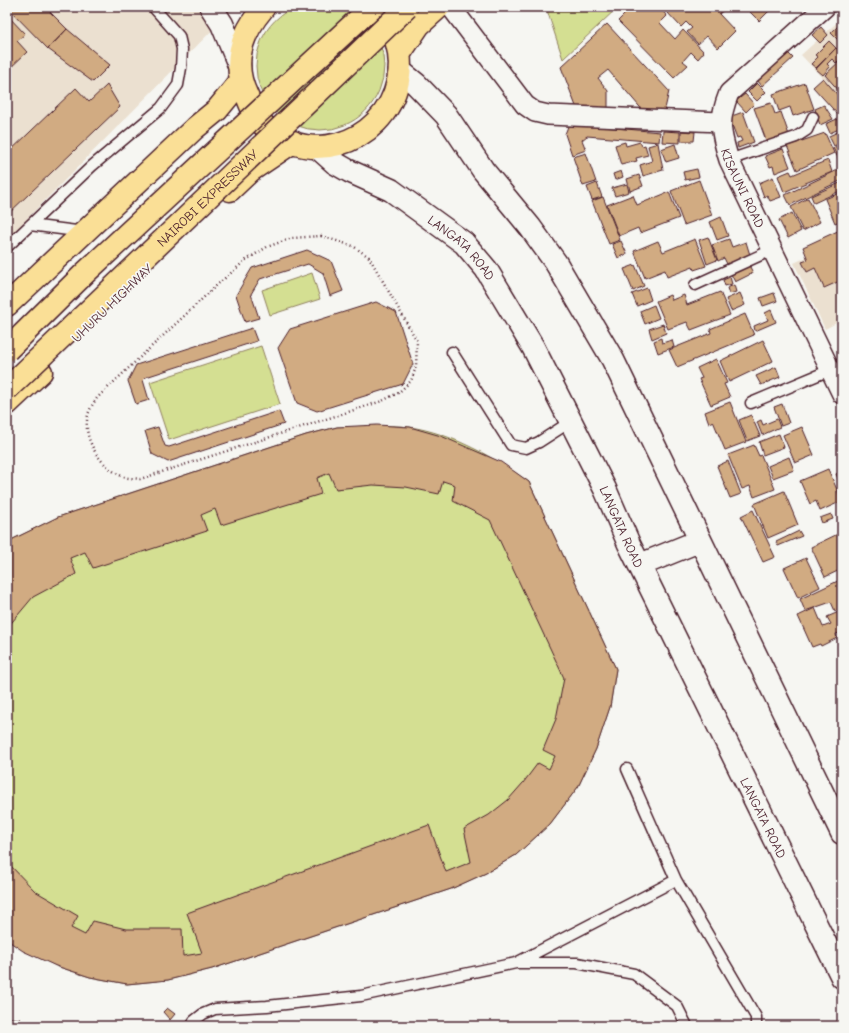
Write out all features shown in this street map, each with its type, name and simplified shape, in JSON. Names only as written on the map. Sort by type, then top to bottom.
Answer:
[{"type":"highway","points":[[7,305],[195,128],[218,110],[239,74],[242,42],[252,21],[264,7]]},
{"type":"highway","points":[[373,7],[382,14],[394,33],[400,62]]},
{"type":"highway","name":"NAIROBI EXPRESSWAY","points":[[7,350],[91,268],[373,7]]},
{"type":"highway","name":"NAIROBI EXPRESSWAY","points":[[7,389],[407,7]]},
{"type":"highway","points":[[239,74],[257,117],[273,132],[293,142],[317,147],[341,144],[364,134],[383,117],[395,96],[400,62],[419,25],[440,7]]},
{"type":"highway","name":"UHURU HIGHWAY","points":[[7,404],[250,171],[293,142]]},
{"type":"main road","points":[[211,7],[222,24],[239,74]]},
{"type":"main road","points":[[400,62],[416,84],[446,115],[483,170],[556,263],[612,360],[699,541],[840,826]]},
{"type":"main road","name":"LANGATA ROAD","points":[[317,147],[335,163],[391,190],[464,243],[486,269],[533,347],[605,490],[640,565],[842,977]]},
{"type":"main road","points":[[640,565],[699,541]]},
{"type":"street","points":[[451,7],[525,105],[534,112],[548,115],[721,122]]},
{"type":"street","name":"KISAUNI ROAD","points":[[825,7],[729,93],[722,110],[721,122],[729,160],[842,394]]},
{"type":"lane","points":[[7,246],[92,166],[161,108],[178,86],[182,68],[182,50],[179,36],[153,7]]},
{"type":"lane","points":[[729,160],[796,137],[808,130],[813,117]]},
{"type":"lane","points":[[30,225],[84,232]]},
{"type":"lane","points":[[695,285],[772,250]]},
{"type":"lane","points":[[452,352],[511,445],[526,448],[539,442],[570,422]]},
{"type":"lane","points":[[752,403],[830,370]]},
{"type":"lane","points":[[627,769],[676,880],[756,1017],[756,1026]]},
{"type":"lane","points":[[516,963],[676,880]]},
{"type":"lane","points":[[192,1026],[194,1021],[203,1014],[215,1009],[267,1006],[361,996],[516,963],[577,963],[634,974],[677,1006],[687,1026]]},
{"type":"path","points":[[321,236],[353,246],[369,257],[417,341],[416,367],[411,381],[398,393],[382,400],[140,479],[123,477],[109,469],[93,448],[88,430],[88,413],[97,398],[218,284],[246,260],[267,247],[292,238],[321,236]]},
{"type":"shaded area","points":[[7,7],[235,7],[7,239]]},
{"type":"shaded area","points":[[842,18],[842,99],[801,55]]},
{"type":"shaded area","points":[[842,240],[842,320],[825,329],[794,263]]},
{"type":"green space","points":[[314,2],[326,2],[345,7],[361,16],[370,25],[379,41],[383,54],[383,78],[379,91],[370,107],[361,116],[339,127],[326,130],[314,130],[295,125],[279,116],[270,107],[259,85],[256,72],[256,60],[261,41],[270,25],[279,16],[301,5]]},
{"type":"green space","points":[[546,7],[618,7],[563,59]]},
{"type":"green space","points":[[312,273],[320,299],[270,315],[262,290]]},
{"type":"green space","points":[[261,346],[280,404],[169,440],[150,382]]},
{"type":"green space","points":[[392,426],[426,430],[472,448],[502,464],[529,482],[616,669],[610,707],[596,749],[578,787],[550,824],[516,855],[486,873],[451,889],[212,969],[168,980],[127,984],[90,977],[56,966],[7,940],[7,542],[58,517],[306,435],[337,427]]},
{"type":"building","points":[[7,7],[45,7],[67,29],[48,49]]},
{"type":"building","points":[[632,7],[659,7],[667,16],[660,23],[675,39],[683,30],[704,52],[698,59],[691,52],[683,61],[688,65],[674,78],[618,21]]},
{"type":"building","points":[[670,7],[723,7],[725,9],[719,14],[735,31],[718,48],[707,36],[698,44],[687,32],[692,28],[686,22],[681,27],[666,11]]},
{"type":"building","points":[[745,7],[773,7],[759,21]]},
{"type":"building","points":[[7,15],[25,34],[17,41],[27,52],[7,71]]},
{"type":"building","points":[[842,22],[842,44],[831,33]]},
{"type":"building","points":[[607,24],[669,91],[663,118],[645,113],[608,70],[598,78],[608,91],[608,109],[577,109],[561,67]]},
{"type":"building","points":[[821,27],[828,35],[820,43],[812,35]]},
{"type":"building","points":[[67,29],[110,65],[93,82],[48,49]]},
{"type":"building","points":[[829,41],[836,48],[816,68],[811,64],[818,57],[815,55]]},
{"type":"building","points":[[836,48],[842,54],[842,57],[836,63],[832,59],[827,64],[830,67],[823,75],[816,69]]},
{"type":"building","points":[[787,52],[793,58],[762,86],[757,80]]},
{"type":"building","points":[[842,59],[842,94],[825,75]]},
{"type":"building","points":[[823,78],[842,100],[841,118],[813,87]]},
{"type":"building","points":[[757,83],[766,92],[757,101],[748,92]]},
{"type":"building","points":[[805,83],[814,109],[793,116],[790,107],[779,111],[773,94]]},
{"type":"building","points":[[107,85],[120,107],[7,215],[7,154],[76,88],[89,102]]},
{"type":"building","points":[[745,94],[754,104],[746,112],[736,101]]},
{"type":"building","points":[[771,103],[775,114],[781,112],[789,135],[767,143],[754,108]]},
{"type":"building","points":[[824,105],[833,119],[820,125],[815,109]]},
{"type":"building","points":[[743,112],[754,142],[738,148],[737,143],[742,141],[740,137],[737,138],[729,117]]},
{"type":"building","points":[[837,119],[841,128],[830,133],[826,124]]},
{"type":"building","points":[[569,124],[660,132],[659,142],[587,136],[582,140],[586,150],[572,155],[565,134]]},
{"type":"building","points":[[842,130],[842,142],[834,146],[829,136]]},
{"type":"building","points":[[663,131],[680,132],[680,143],[662,142]]},
{"type":"building","points":[[681,131],[695,132],[694,141],[681,141]]},
{"type":"building","points":[[825,133],[834,153],[797,170],[787,146]]},
{"type":"building","points":[[625,142],[626,146],[640,142],[642,146],[645,145],[648,155],[636,158],[637,161],[621,165],[615,145]]},
{"type":"building","points":[[658,143],[663,170],[643,176],[640,165],[652,161],[648,146]]},
{"type":"building","points":[[675,144],[679,158],[666,162],[661,149]]},
{"type":"building","points":[[842,144],[842,164],[841,164],[833,148]]},
{"type":"building","points":[[783,149],[790,167],[775,173],[773,166],[770,167],[765,156]]},
{"type":"building","points":[[586,153],[596,182],[583,186],[573,157]]},
{"type":"building","points":[[828,160],[832,172],[784,192],[778,176],[790,171],[792,175]]},
{"type":"building","points":[[842,168],[842,180],[790,205],[785,195]]},
{"type":"building","points":[[697,169],[699,177],[685,180],[683,172]]},
{"type":"building","points":[[621,171],[623,177],[615,180],[613,174]]},
{"type":"building","points":[[639,175],[643,186],[630,191],[627,179]]},
{"type":"building","points":[[773,177],[781,197],[770,201],[767,195],[764,197],[759,183]]},
{"type":"building","points":[[699,180],[712,215],[684,225],[671,191]]},
{"type":"building","points":[[842,182],[842,190],[814,203],[811,196]]},
{"type":"building","points":[[597,183],[602,197],[592,200],[587,187]]},
{"type":"building","points":[[627,184],[629,192],[615,196],[612,188]]},
{"type":"building","points":[[669,192],[679,218],[640,233],[638,228],[619,236],[607,205],[633,195],[637,205]]},
{"type":"building","points":[[842,192],[842,220],[835,223],[825,199]]},
{"type":"building","points":[[603,197],[620,240],[609,244],[592,201]]},
{"type":"building","points":[[808,198],[820,222],[803,231],[791,207]]},
{"type":"building","points":[[792,213],[801,231],[788,238],[779,220]]},
{"type":"building","points":[[721,217],[728,236],[717,240],[710,222]]},
{"type":"building","points":[[842,229],[842,280],[824,288],[815,268],[807,272],[802,262],[808,260],[803,247]]},
{"type":"building","points":[[708,237],[717,260],[707,264],[699,240]]},
{"type":"building","points":[[695,239],[706,266],[694,270],[693,267],[667,277],[665,270],[645,278],[634,251],[658,241],[663,252]]},
{"type":"building","points":[[729,239],[732,247],[746,242],[750,255],[727,264],[724,258],[718,261],[712,245]]},
{"type":"building","points":[[621,241],[627,254],[618,258],[612,244]]},
{"type":"building","points":[[307,250],[331,261],[343,291],[330,296],[323,273],[308,264],[260,279],[251,294],[259,318],[245,322],[236,295],[252,268]]},
{"type":"building","points":[[748,263],[753,273],[735,282],[730,272]]},
{"type":"building","points":[[635,265],[644,286],[633,291],[624,269]]},
{"type":"building","points":[[730,277],[732,284],[725,286],[723,280]]},
{"type":"building","points":[[734,285],[736,292],[729,294],[727,288]]},
{"type":"building","points":[[647,288],[651,300],[637,306],[632,294]]},
{"type":"building","points":[[720,292],[730,315],[691,330],[687,322],[668,329],[656,301],[670,295],[672,300],[684,295],[687,305]]},
{"type":"building","points":[[740,293],[745,305],[731,311],[726,299]]},
{"type":"building","points":[[774,293],[777,301],[763,306],[760,298]]},
{"type":"building","points":[[376,302],[396,312],[413,364],[403,384],[317,411],[297,403],[278,348],[290,329]]},
{"type":"building","points":[[654,305],[659,318],[645,324],[640,311]]},
{"type":"building","points":[[771,310],[776,322],[755,331],[754,326],[768,320],[765,313]]},
{"type":"building","points":[[745,314],[754,335],[677,367],[669,350],[711,333],[710,329]]},
{"type":"building","points":[[663,324],[666,333],[652,339],[649,329]]},
{"type":"building","points":[[252,328],[257,341],[146,377],[143,380],[149,400],[136,404],[128,381],[136,365]]},
{"type":"building","points":[[661,338],[662,343],[672,340],[674,347],[658,353],[654,341]]},
{"type":"building","points":[[763,340],[773,361],[729,382],[720,361]]},
{"type":"building","points":[[716,359],[727,383],[724,384],[730,397],[711,405],[699,379],[702,378],[697,368]]},
{"type":"building","points":[[776,367],[780,377],[761,385],[756,376]]},
{"type":"building","points":[[730,402],[746,442],[725,450],[713,421],[709,423],[705,412]]},
{"type":"building","points":[[782,404],[789,423],[781,426],[774,407]]},
{"type":"building","points":[[279,411],[284,424],[168,462],[152,454],[145,431],[158,427],[165,446],[169,447]]},
{"type":"building","points":[[751,415],[760,436],[747,441],[739,420]]},
{"type":"building","points":[[777,419],[780,427],[762,435],[757,422],[761,420],[763,425]]},
{"type":"building","points":[[377,425],[410,427],[441,436],[501,462],[529,482],[616,669],[610,707],[596,749],[578,787],[550,824],[516,855],[486,873],[451,889],[212,969],[168,980],[127,984],[90,977],[56,966],[23,951],[7,940],[7,862],[35,891],[78,916],[71,928],[85,935],[93,921],[126,929],[182,929],[183,956],[202,953],[187,913],[429,825],[446,872],[471,862],[464,829],[489,815],[508,800],[538,763],[549,769],[555,756],[543,750],[556,719],[564,678],[490,520],[453,501],[455,485],[443,481],[439,494],[406,487],[373,485],[336,489],[329,473],[317,478],[321,494],[221,525],[215,509],[201,515],[207,531],[93,568],[85,552],[70,558],[76,574],[33,597],[7,628],[7,542],[58,517],[306,435],[337,427]]},
{"type":"building","points":[[802,427],[814,455],[795,463],[783,435]]},
{"type":"building","points":[[779,434],[784,447],[763,455],[759,442]]},
{"type":"building","points":[[754,445],[759,456],[761,455],[775,489],[754,497],[750,486],[742,489],[728,455]]},
{"type":"building","points":[[789,457],[794,470],[773,478],[768,466]]},
{"type":"building","points":[[728,461],[741,494],[730,498],[717,466]]},
{"type":"building","points":[[828,469],[842,501],[820,511],[816,501],[810,504],[800,481]]},
{"type":"building","points":[[842,471],[842,488],[836,474]]},
{"type":"building","points":[[784,491],[798,525],[768,538],[754,504]]},
{"type":"building","points":[[753,510],[775,557],[763,562],[741,516]]},
{"type":"building","points":[[831,514],[833,519],[822,523],[820,518]]},
{"type":"building","points":[[799,531],[802,536],[778,546],[776,542]]},
{"type":"building","points":[[842,532],[842,569],[825,577],[811,547]]},
{"type":"building","points":[[806,558],[820,587],[798,598],[784,568]]},
{"type":"building","points":[[842,579],[842,608],[835,611],[831,602],[805,611],[800,599]]},
{"type":"building","points":[[815,608],[823,627],[831,624],[827,617],[841,611],[842,632],[836,634],[837,638],[821,646],[820,644],[812,647],[798,616]]},
{"type":"building","points":[[167,1008],[175,1014],[170,1020],[163,1012]]},
{"type":"building","points":[[9,1018],[20,1019],[21,1026],[11,1026]]}]
